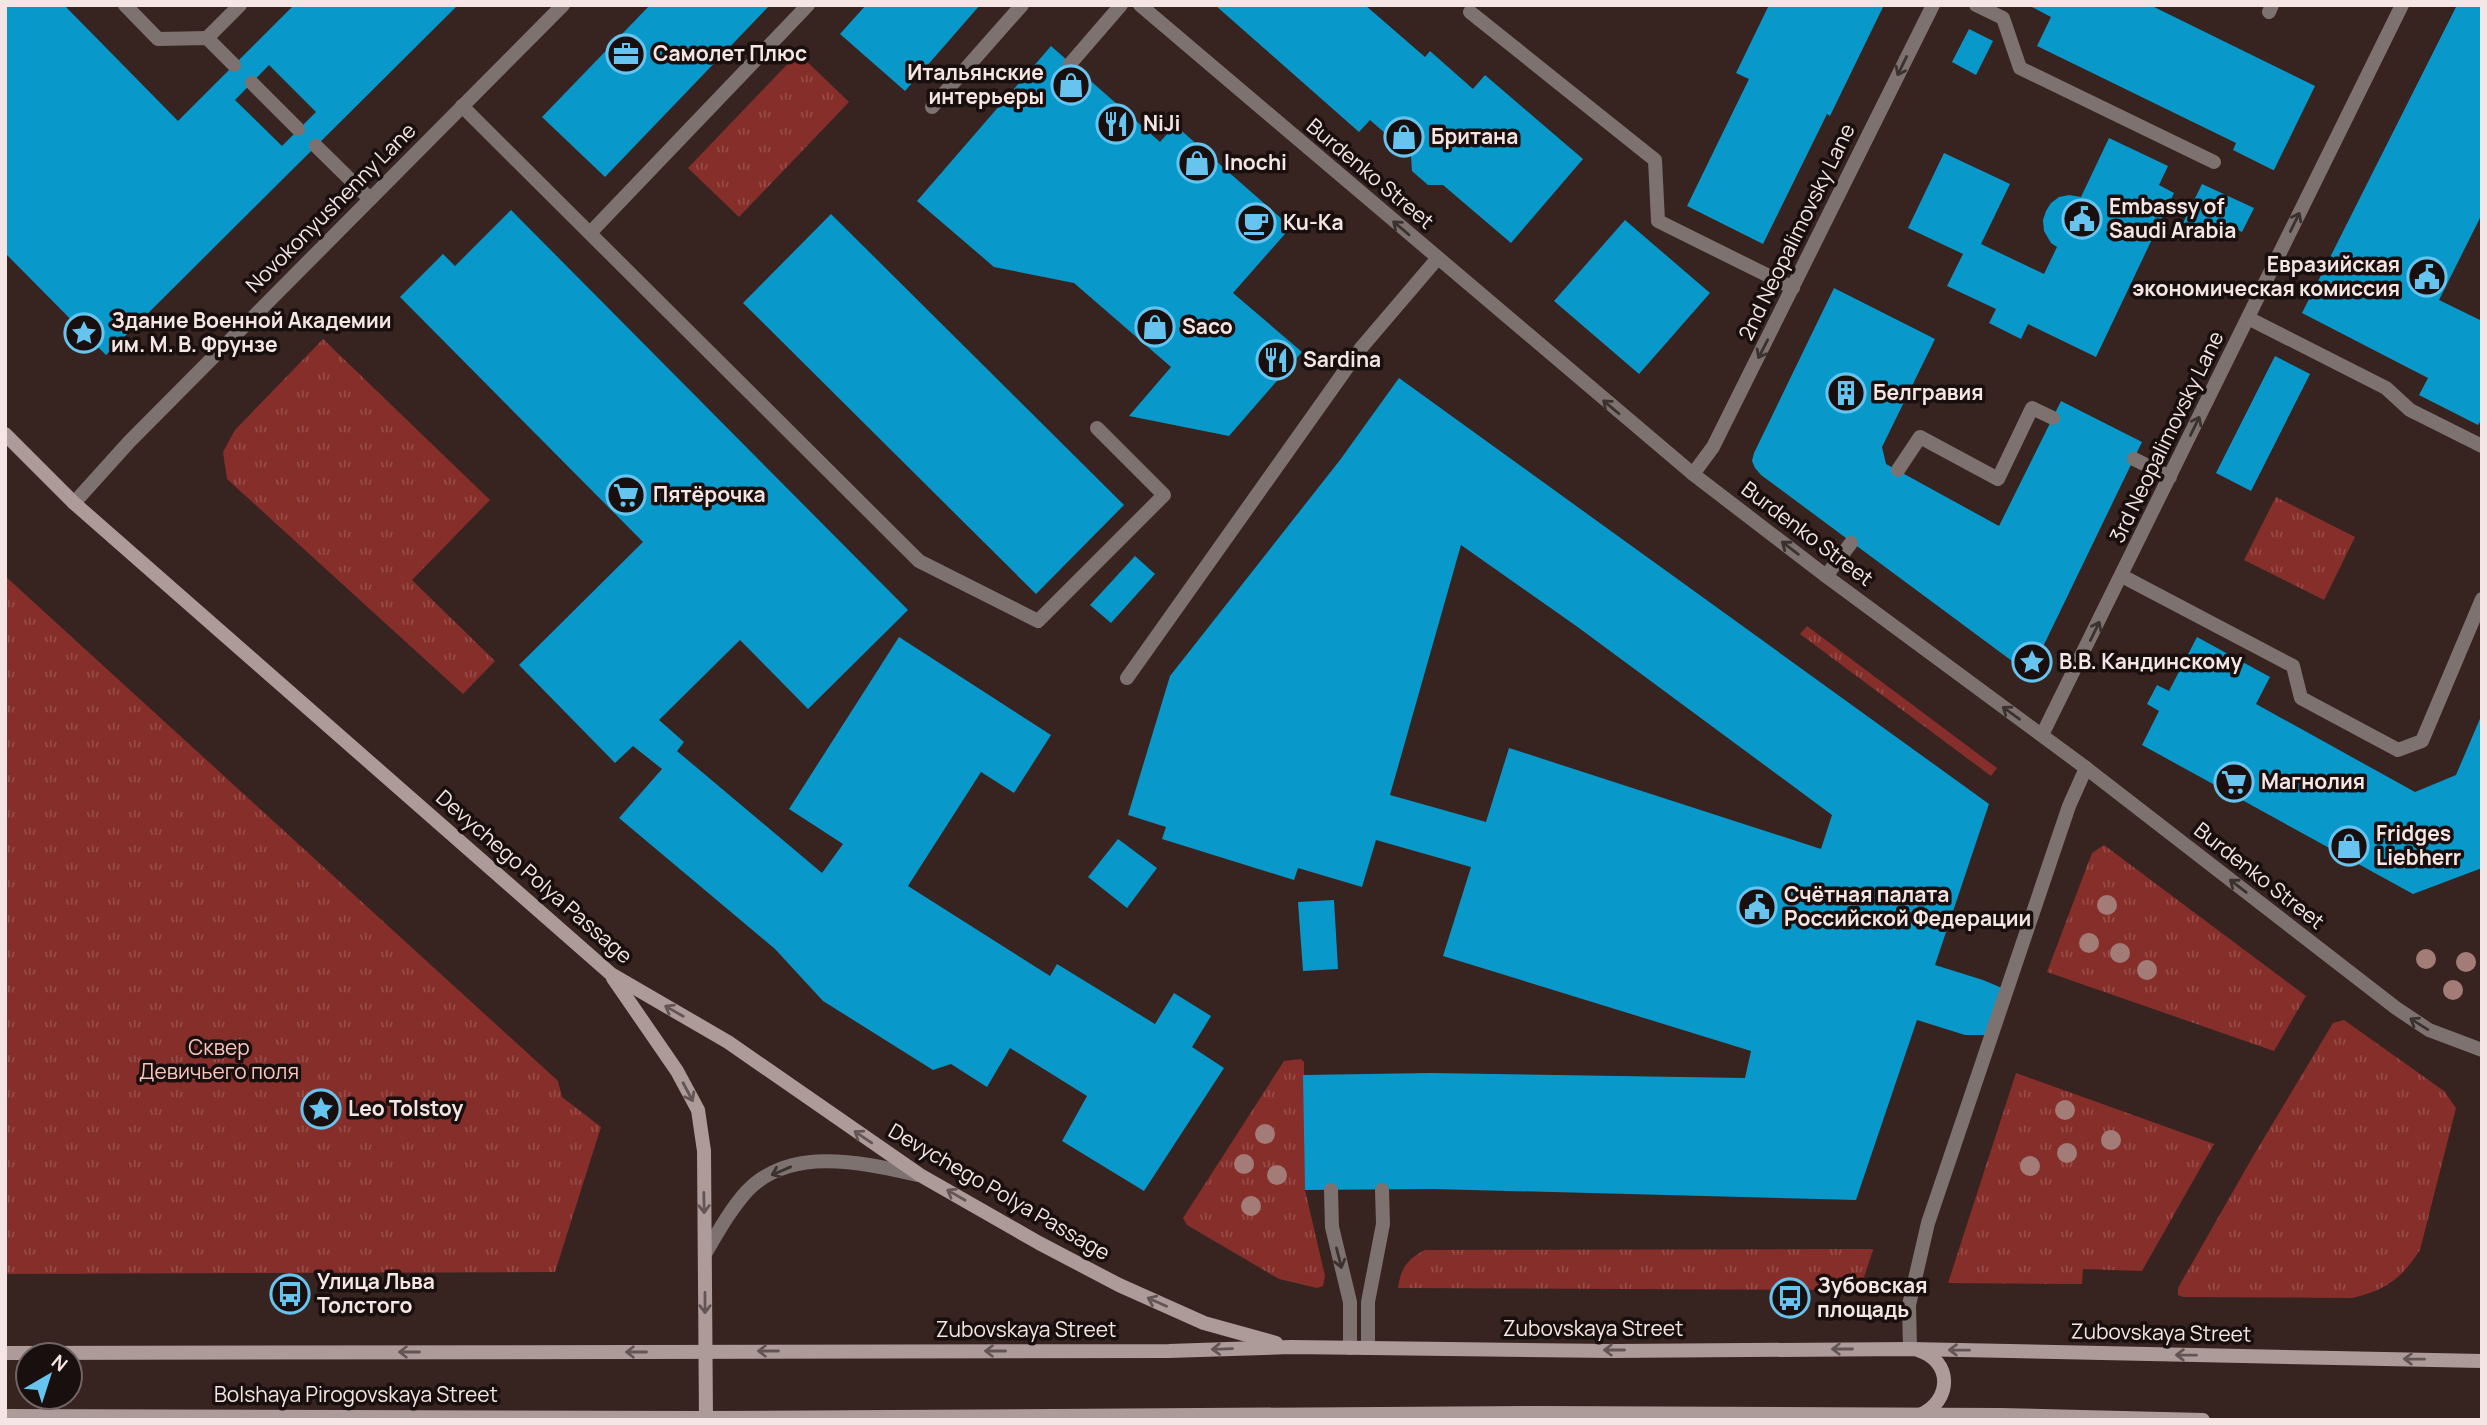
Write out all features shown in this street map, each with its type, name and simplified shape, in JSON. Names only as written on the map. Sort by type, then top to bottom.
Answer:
[{"type":"main road","name":"Devychego Polya Passage","points":[[5,434],[74,503],[611,974],[728,1042],[920,1175],[1039,1243],[1119,1285],[1205,1324],[1291,1347]]},
{"type":"main road","points":[[611,974],[677,1070],[698,1110],[704,1151],[706,1419],[2000,1415],[2203,1420]]},
{"type":"main road","name":"Zubovskaya Street","points":[[705,1352],[1169,1351],[1291,1347],[1910,1349],[2482,1361]]},
{"type":"main road","points":[[1910,1349],[1931,1356],[1939,1365],[1944,1381],[1943,1392],[1934,1407],[1913,1415]]},
{"type":"main road","name":"Bolshaya Pirogovskaya Street","points":[[5,1353],[705,1352]]},
{"type":"main road","name":"Bolshaya Pirogovskaya Street","points":[[5,1416],[706,1419]]},
{"type":"street","points":[[125,5],[158,39],[207,38],[240,5]]},
{"type":"street","name":"Novokonyushenny Lane","points":[[74,503],[129,442],[563,5]]},
{"type":"street","points":[[590,233],[808,5]]},
{"type":"street","points":[[932,107],[1022,5]]},
{"type":"street","points":[[1070,64],[1121,5]]},
{"type":"street","name":"Burdenko Street","points":[[1140,5],[1693,474],[2086,768],[2396,1009],[2429,1030],[2482,1050]]},
{"type":"street","name":"2nd Neopalimovsky Lane","points":[[1693,474],[1713,446],[1933,5]]},
{"type":"street","points":[[1976,5],[2003,18],[2020,68],[2214,162]]},
{"type":"street","name":"3rd Neopalimovsky Lane","points":[[2042,735],[2402,5]]},
{"type":"street","points":[[1470,12],[1655,160],[1658,221],[1793,288]]},
{"type":"street","points":[[207,38],[234,65]]},
{"type":"street","points":[[252,83],[298,129]]},
{"type":"street","points":[[462,106],[919,561],[1038,621],[1164,495],[1097,428]]},
{"type":"street","points":[[316,146],[370,199]]},
{"type":"street","points":[[1127,678],[1361,348],[1437,259]]},
{"type":"street","points":[[2248,318],[2386,388],[2410,410],[2482,446]]},
{"type":"street","points":[[1898,470],[1920,437],[1998,478],[2032,408],[2053,418]]},
{"type":"street","points":[[2134,459],[2170,477]]},
{"type":"street","points":[[1826,576],[1851,543]]},
{"type":"street","points":[[2122,576],[2293,666],[2301,698],[2398,750],[2422,741],[2478,619],[2482,599]]},
{"type":"street","points":[[1910,1349],[1909,1305],[1928,1223],[2069,806],[2086,768]]},
{"type":"street","points":[[705,1254],[728,1214],[750,1189],[780,1169],[813,1162],[864,1163],[920,1175]]},
{"type":"street","points":[[1368,1348],[1368,1302],[1383,1224],[1382,1190]]},
{"type":"street","points":[[1331,1191],[1332,1227],[1350,1302],[1350,1348]]},
{"type":"green space","points":[[798,53],[849,102],[739,217],[688,168]]},
{"type":"green space","points":[[323,339],[490,500],[412,580],[495,661],[463,694],[227,479],[223,452],[235,430]]},
{"type":"green space","points":[[2276,497],[2355,537],[2324,600],[2244,560]]},
{"type":"green space","name":"Сквер Девичьего поля","points":[[5,576],[558,1081],[562,1097],[601,1127],[555,1272],[5,1274]]},
{"type":"green space","points":[[1807,626],[1997,768],[1991,776],[1800,634]]},
{"type":"green space","points":[[2104,845],[2306,996],[2274,1051],[2047,972],[2092,853]]},
{"type":"green space","points":[[2344,1020],[2444,1091],[2456,1108],[2420,1250],[2392,1282],[2352,1298],[2178,1295],[2178,1288],[2252,1158],[2333,1023]]},
{"type":"green space","points":[[1301,1059],[1304,1062],[1305,1190],[1325,1276],[1323,1286],[1317,1288],[1279,1279],[1187,1225],[1183,1218],[1284,1061]]},
{"type":"green space","points":[[2016,1073],[2214,1144],[2142,1271],[2083,1269],[2082,1284],[1948,1283]]},
{"type":"green space","points":[[1425,1250],[1873,1250],[1861,1286],[1856,1290],[1398,1288],[1406,1265]]},
{"type":"building","points":[[5,5],[64,5],[178,121],[294,5],[458,5],[106,355],[5,253]],"holes":[[[269,65],[316,112],[282,146],[235,100]]]},
{"type":"building","points":[[650,5],[770,5],[605,177],[542,117]]},
{"type":"building","points":[[866,5],[980,5],[905,91],[840,34]]},
{"type":"building","points":[[1215,5],[1365,5],[1425,57],[1430,51],[1473,89],[1485,75],[1583,159],[1511,243],[1443,185],[1428,185],[1412,171],[1411,156],[1370,120],[1359,132]]},
{"type":"building","points":[[1769,5],[1884,5],[1763,244],[1687,206],[1749,79],[1736,73]]},
{"type":"building","points":[[2028,5],[2150,5],[2315,86],[2273,170],[2233,150],[2236,143],[2037,46],[2051,17]]},
{"type":"building","points":[[2457,5],[2482,5],[2482,214],[2439,300],[2482,321],[2482,419],[2478,425],[2419,395],[2428,378],[2302,313]]},
{"type":"building","points":[[1969,29],[1993,41],[1976,75],[1952,62]]},
{"type":"building","points":[[1051,46],[1160,142],[1175,125],[1291,227],[1233,293],[1302,352],[1229,436],[1129,416],[1171,367],[1074,283],[994,267],[917,201]]},
{"type":"building","points":[[2109,138],[2168,166],[2159,185],[2174,193],[2096,357],[2028,324],[2021,339],[1989,323],[1996,309],[1947,286],[1963,254],[1908,228],[1944,153],[2010,184],[1981,244],[2044,274],[2057,247],[2051,243],[2044,231],[2046,211],[2059,197],[2081,197]]},
{"type":"building","points":[[2202,184],[2254,208],[2242,232],[2223,223],[2216,239],[2183,223]]},
{"type":"building","points":[[511,210],[908,610],[808,709],[740,640],[659,720],[684,742],[677,751],[822,873],[843,844],[789,809],[899,637],[1051,735],[1014,793],[981,772],[908,886],[1050,976],[1057,964],[1155,1024],[1174,993],[1211,1016],[1192,1047],[1224,1068],[1144,1191],[1062,1141],[1087,1096],[1010,1048],[987,1087],[951,1064],[933,1070],[823,1001],[775,949],[619,818],[662,769],[633,746],[615,763],[519,665],[643,542],[400,297],[443,254],[455,266]]},
{"type":"building","points":[[831,214],[1124,505],[1036,594],[743,303]]},
{"type":"building","points":[[1625,220],[1710,293],[1639,374],[1554,301]]},
{"type":"building","points":[[1834,288],[1935,339],[1882,447],[1886,464],[1999,526],[2061,401],[2142,442],[2038,657],[2032,662],[2018,664],[2012,661],[1755,468],[1752,461],[1754,453]]},
{"type":"building","points":[[2275,356],[2310,374],[2251,491],[2216,473]]},
{"type":"building","points":[[1399,378],[1989,804],[1935,965],[2002,988],[1987,1035],[1965,1035],[1917,1020],[1856,1200],[1433,1189],[1305,1190],[1303,1075],[1431,1073],[1745,1078],[1751,1051],[1443,956],[1471,867],[1376,840],[1362,887],[1298,868],[1294,880],[1162,839],[1166,827],[1128,815],[1170,676],[1340,460]],"holes":[[[1461,545],[1579,628],[1832,815],[1821,849],[1509,748],[1486,822],[1390,795]]]},
{"type":"building","points":[[1135,556],[1155,574],[1111,623],[1090,605]]},
{"type":"building","points":[[2197,637],[2270,677],[2256,704],[2415,792],[2456,775],[2482,714],[2482,868],[2413,894],[2142,745],[2159,711],[2147,704],[2157,685],[2169,691]]},
{"type":"building","points":[[1118,839],[1157,868],[1127,908],[1088,877]]},
{"type":"building","points":[[1334,900],[1338,969],[1303,971],[1298,902]]},
{"type":"place","name":"Самолет Плюс","points":[[626,54]]},
{"type":"place","name":"Итальянские интерьеры","points":[[1071,85]]},
{"type":"place","name":"NiJi","points":[[1116,124]]},
{"type":"place","name":"Британа","points":[[1404,137]]},
{"type":"place","name":"Inochi","points":[[1197,163]]},
{"type":"place","name":"Embassy of Saudi Arabia","points":[[2082,219]]},
{"type":"place","name":"Ku-Ka","points":[[1256,223]]},
{"type":"place","name":"Евразийская экономическая комиссия","points":[[2427,277]]},
{"type":"place","name":"Saco","points":[[1155,327]]},
{"type":"place","name":"Здание Военной Академии им. М. В. Фрунзе","points":[[84,333]]},
{"type":"place","name":"Sardina","points":[[1276,360]]},
{"type":"place","name":"Белгравия","points":[[1846,393]]},
{"type":"place","name":"Пятёрочка","points":[[626,495]]},
{"type":"place","name":"В.В. Кандинскому","points":[[2032,662]]},
{"type":"place","name":"Магнолия","points":[[2234,782]]},
{"type":"place","name":"Fridges Liebherr","points":[[2349,846]]},
{"type":"place","name":"Счётная палата Российской Федерации","points":[[1757,907]]},
{"type":"place","name":"Leo Tolstoy","points":[[321,1109]]},
{"type":"place","name":"Улица Льва Толстого","points":[[290,1294]]},
{"type":"place","name":"Зубовская площадь","points":[[1790,1298]]}]
